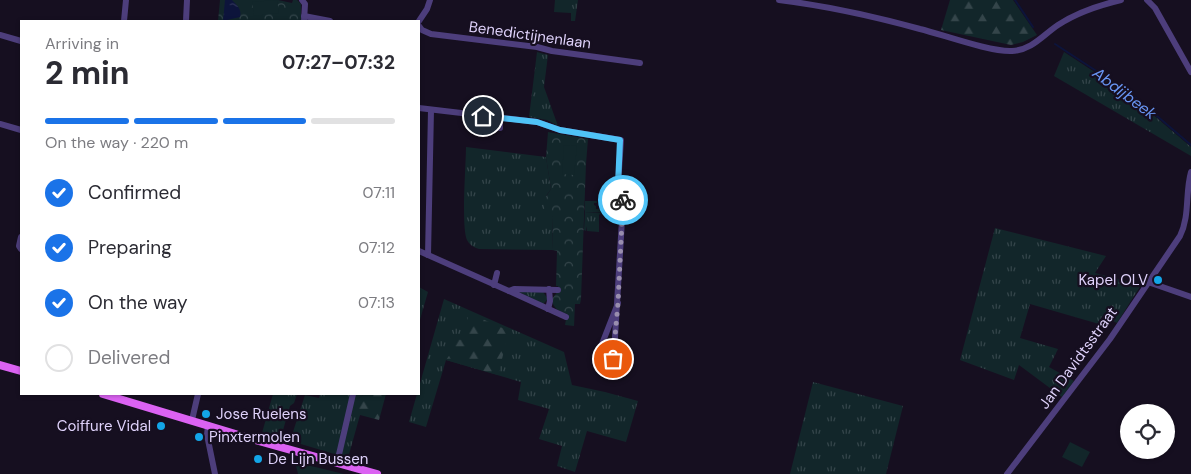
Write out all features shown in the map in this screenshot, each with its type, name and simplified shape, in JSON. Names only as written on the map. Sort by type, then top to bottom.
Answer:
[{"type":"main road","points":[[0,365],[20,371]]},
{"type":"main road","points":[[106,395],[377,474]]},
{"type":"street","points":[[124,20],[126,0]]},
{"type":"street","points":[[186,20],[187,0]]},
{"type":"street","points":[[302,0],[305,4],[304,19],[317,20]]},
{"type":"street","points":[[420,20],[427,10],[430,0]]},
{"type":"street","points":[[779,0],[808,3],[870,15],[986,47],[1013,51],[1025,48],[1036,42],[1058,25],[1073,17],[1121,0]]},
{"type":"street","points":[[1151,1],[1191,72]]},
{"type":"street","name":"Benedictijnenlaan","points":[[420,27],[431,34],[537,47],[552,51],[640,63]]},
{"type":"street","points":[[0,36],[20,41]]},
{"type":"street","points":[[420,108],[537,122],[560,130],[620,140],[618,185],[623,203],[618,303],[615,342],[613,358],[611,360],[603,357],[600,351],[618,303]]},
{"type":"street","points":[[428,255],[431,110]]},
{"type":"street","points":[[500,117],[500,128]]},
{"type":"street","points":[[0,124],[20,130]]},
{"type":"street","name":"Jan Davidtsstraat","points":[[1008,474],[1110,338],[1180,236],[1184,228],[1191,172]]},
{"type":"street","points":[[420,251],[566,317]]},
{"type":"street","points":[[494,286],[497,273]]},
{"type":"street","points":[[1148,282],[1191,298]]},
{"type":"street","points":[[509,291],[514,289],[558,290]]},
{"type":"street","points":[[548,309],[550,301],[549,289]]},
{"type":"street","points":[[604,338],[615,342]]},
{"type":"street","points":[[192,420],[198,395]]},
{"type":"street","points":[[337,463],[353,395]]},
{"type":"street","points":[[208,425],[206,435],[215,474]]},
{"type":"green space","points":[[220,0],[278,0],[292,3],[293,0],[297,0],[301,4],[301,20],[218,20]]},
{"type":"green space","points":[[277,0],[279,13],[254,16],[252,2]]},
{"type":"green space","points":[[555,0],[578,0],[575,21],[571,21],[571,13],[554,12]]},
{"type":"green space","points":[[950,0],[1013,0],[1037,35],[1023,42],[1011,45],[941,30]]},
{"type":"green space","points":[[537,52],[548,55],[544,87],[558,126],[547,120],[529,117]]},
{"type":"green space","points":[[1064,52],[1131,96],[1191,147],[1191,156],[1054,76]]},
{"type":"green space","points":[[548,132],[588,139],[581,299],[580,304],[575,304],[574,326],[565,325],[567,314],[555,307],[552,299],[558,291],[558,286],[556,286],[557,251],[552,250],[553,217],[545,210],[543,201],[551,189],[546,157]]},
{"type":"green space","points":[[564,145],[577,146],[574,175],[562,174]]},
{"type":"green space","points":[[466,147],[546,157],[551,189],[546,196],[553,217],[552,250],[479,249],[469,243],[464,223]]},
{"type":"green space","points":[[585,201],[597,201],[594,205],[600,211],[611,211],[612,205],[618,205],[618,213],[585,212]]},
{"type":"green space","points":[[585,212],[601,213],[599,215],[599,232],[587,231],[587,226],[586,231],[584,230]]},
{"type":"green space","points":[[995,228],[1106,256],[1095,273],[1141,285],[1117,323],[1102,316],[1099,324],[1030,304],[1020,338],[1058,349],[1049,367],[1074,381],[1062,397],[1019,365],[1014,380],[960,360]]},
{"type":"green space","points":[[420,288],[428,292],[420,320]]},
{"type":"green space","points":[[517,291],[543,292],[548,299],[543,304]]},
{"type":"green space","points":[[444,299],[564,352],[572,385],[638,401],[626,442],[587,431],[575,472],[557,466],[562,446],[539,439],[549,409],[518,400],[521,382],[446,360],[426,427],[409,422],[417,395],[420,395],[420,383]]},
{"type":"green space","points":[[469,313],[509,331],[498,375],[446,360],[451,353],[449,344],[455,339],[462,340]]},
{"type":"green space","points":[[813,382],[903,406],[886,474],[790,474]]},
{"type":"green space","points":[[273,395],[297,395],[294,403],[290,406],[281,437],[278,438],[262,433]]},
{"type":"green space","points":[[305,395],[319,398],[320,395],[363,395],[357,399],[360,415],[348,458],[294,442],[291,438]]},
{"type":"green space","points":[[363,395],[386,395],[379,420],[360,415],[355,417],[352,413],[357,399]]},
{"type":"green space","points":[[1070,442],[1090,452],[1082,467],[1062,457]]},
{"type":"green space","points":[[295,462],[344,474],[298,474]]},
{"type":"water","points":[[225,0],[232,0],[240,10],[240,17],[223,20]]},
{"type":"waterway","name":"Abdijbeek","points":[[1015,0],[1033,27]]},
{"type":"waterway","name":"Abdijbeek","points":[[1055,44],[1130,93],[1191,145]]},
{"type":"way so far","points":[[613,359],[623,200]]},
{"type":"place","name":"Kapel OLV","points":[[1158,280]]},
{"type":"place","name":"Jose Ruelens","points":[[206,414]]},
{"type":"place","name":"Coiffure Vidal","points":[[161,426]]},
{"type":"place","name":"Pinxtermolen","points":[[199,437]]},
{"type":"place","name":"De Lijn Bussen","points":[[258,459]]},
{"type":"route","points":[[483,116],[537,122],[560,130],[620,140],[618,185],[623,200]]}]
